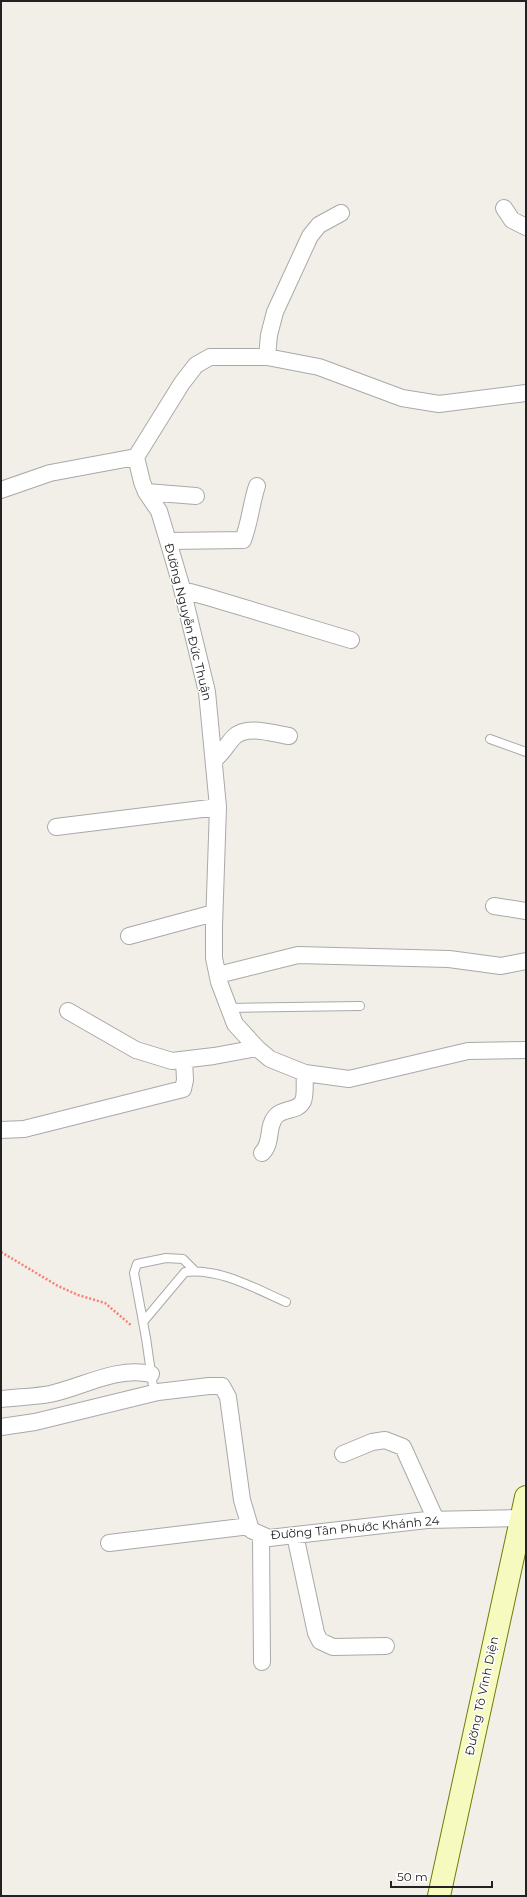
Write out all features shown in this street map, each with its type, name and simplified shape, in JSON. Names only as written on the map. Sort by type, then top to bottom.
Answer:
[{"type":"main road","name":"Đường Tô Vĩnh Diện","points":[[438,1896],[526,1497]]},
{"type":"street","points":[[504,208],[512,220],[526,227]]},
{"type":"street","points":[[267,357],[269,335],[275,312],[310,236],[319,225],[341,213]]},
{"type":"street","points":[[1,490],[50,473],[136,457],[182,383],[196,365],[210,357],[267,357],[319,367],[402,398],[440,404],[526,392]]},
{"type":"street","name":"Đường Nguyễn Đức Thuận","points":[[136,457],[146,492],[159,511],[183,593],[207,692],[218,807],[214,958],[218,975],[235,1024],[257,1048],[270,1059],[305,1073],[349,1079],[468,1051],[526,1050]]},
{"type":"street","points":[[168,541],[243,540],[248,527],[251,504],[257,486]]},
{"type":"street","points":[[146,492],[196,496]]},
{"type":"street","points":[[183,593],[190,592],[208,597],[351,640]]},
{"type":"street","points":[[214,760],[221,755],[235,736],[242,732],[251,730],[289,736]]},
{"type":"street","points":[[56,828],[218,807]]},
{"type":"street","points":[[494,906],[526,911]]},
{"type":"street","points":[[129,936],[214,913]]},
{"type":"street","points":[[218,975],[298,955],[449,959],[500,966],[526,960]]},
{"type":"street","points":[[68,1011],[136,1050],[172,1061],[214,1056],[257,1048]]},
{"type":"street","points":[[1,1130],[24,1129],[183,1089],[185,1080],[184,1060]]},
{"type":"street","points":[[262,1153],[267,1147],[271,1127],[275,1117],[280,1113],[298,1107],[302,1103],[305,1073]]},
{"type":"street","points":[[1,1400],[50,1394],[101,1379],[138,1371],[151,1374]]},
{"type":"street","points":[[1,1427],[35,1422],[154,1393],[209,1386],[222,1386],[228,1397],[242,1500],[255,1530],[262,1662]]},
{"type":"street","points":[[343,1454],[372,1442],[385,1440],[403,1447],[436,1520]]},
{"type":"street","name":"Đường Tân Phước Khánh 24","points":[[109,1543],[255,1530],[269,1538],[436,1520],[521,1518]]},
{"type":"street","points":[[295,1536],[316,1633],[320,1641],[333,1647],[386,1646]]},
{"type":"lane","points":[[490,739],[526,752]]},
{"type":"lane","points":[[229,1008],[360,1006]]},
{"type":"lane","points":[[154,1393],[134,1273],[137,1264],[166,1258],[183,1259],[195,1271]]},
{"type":"lane","points":[[143,1322],[185,1272],[200,1271],[231,1278],[286,1302]]},
{"type":"path","points":[[1,1252],[58,1286],[78,1295],[105,1303],[146,1338]]}]
